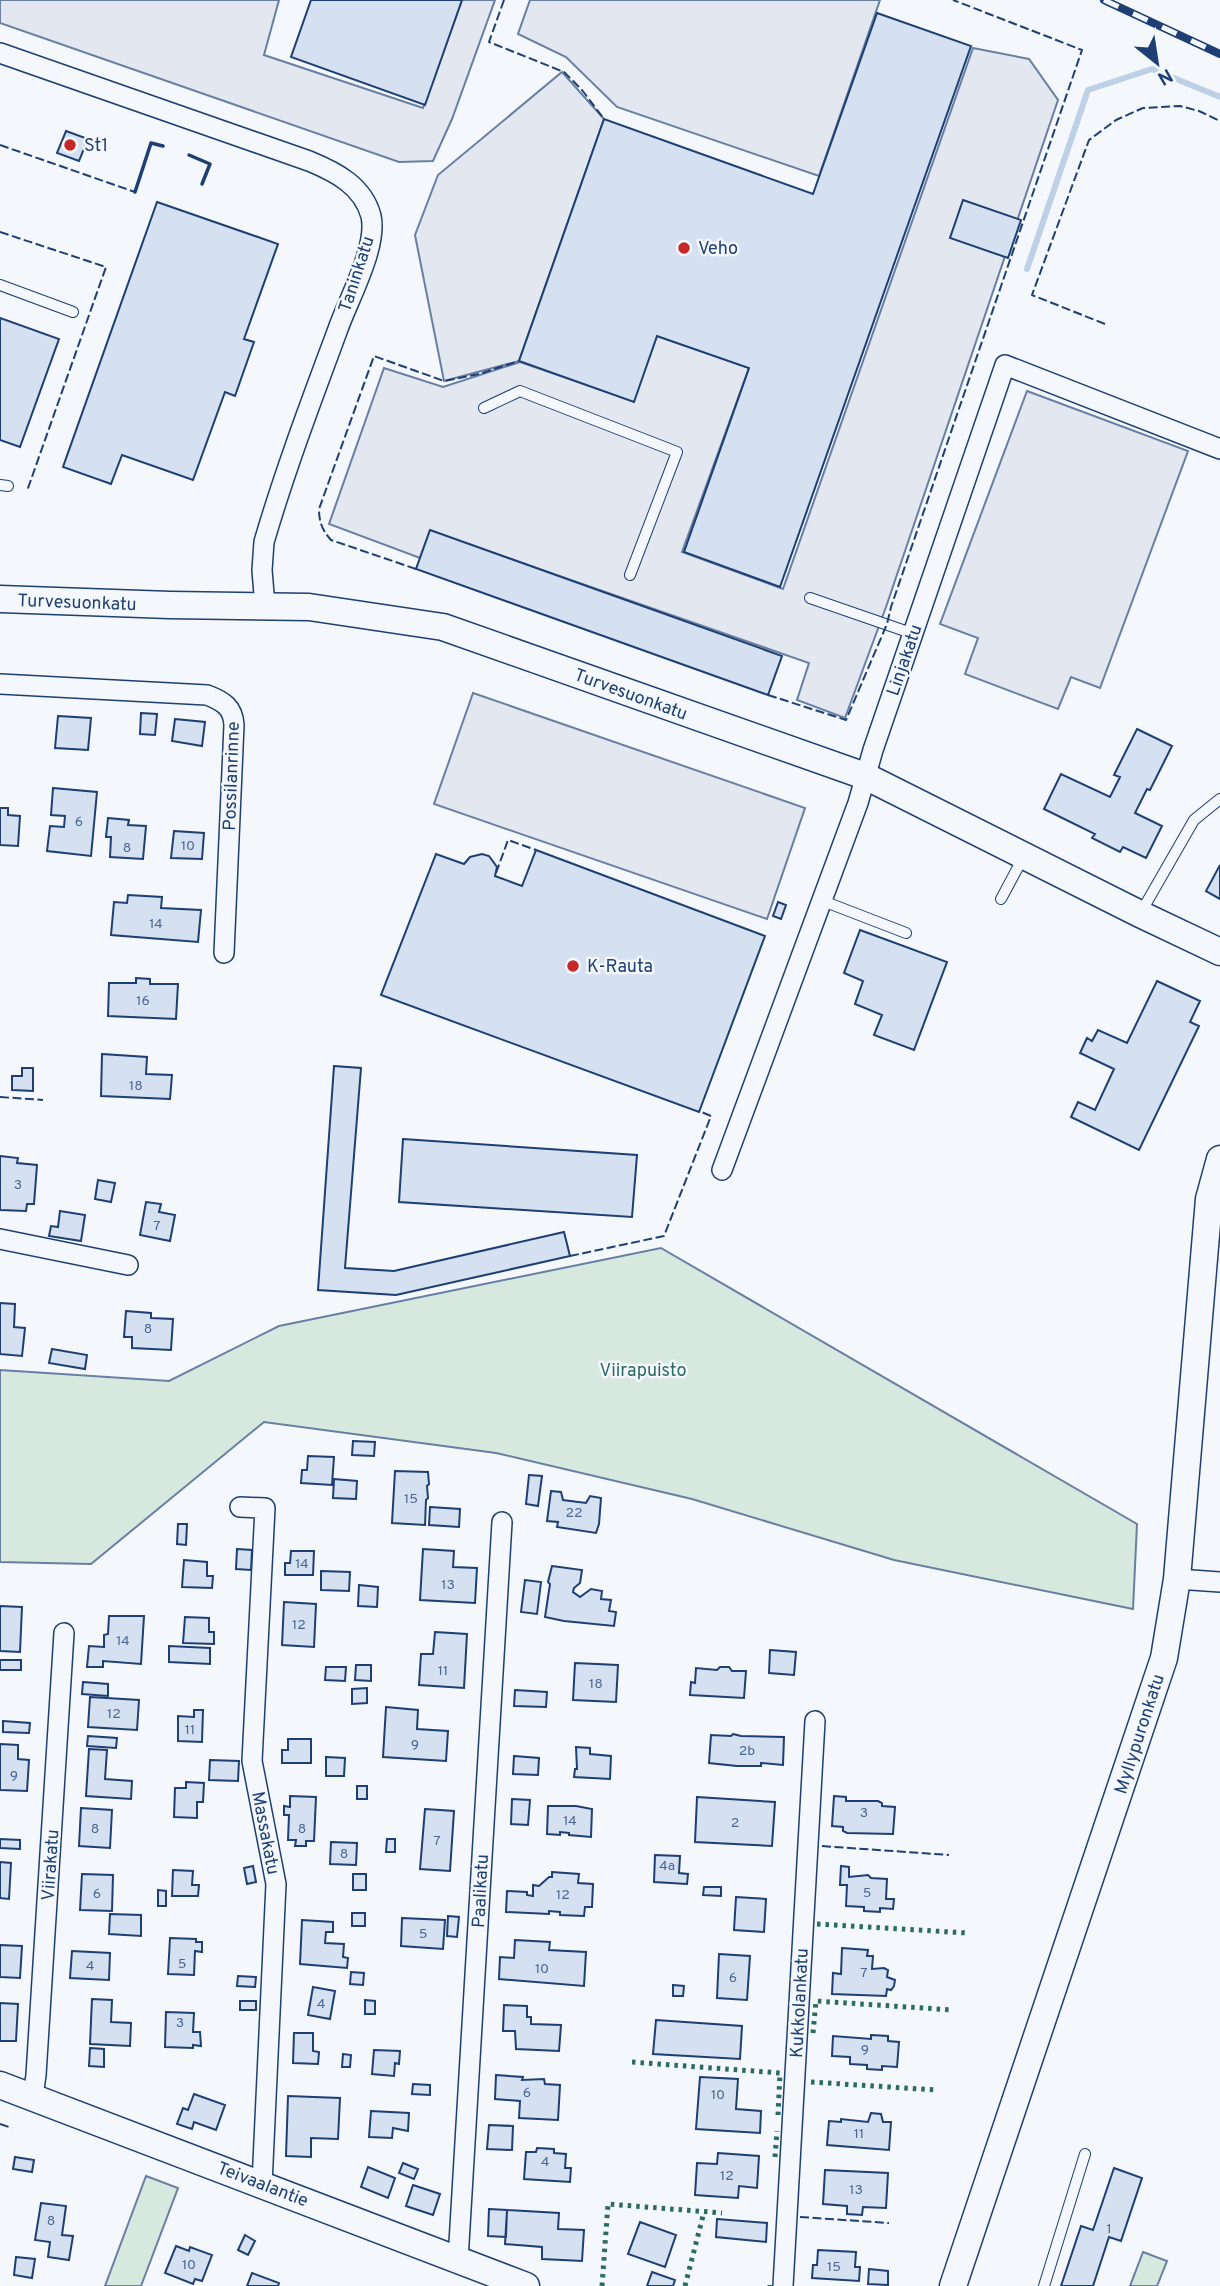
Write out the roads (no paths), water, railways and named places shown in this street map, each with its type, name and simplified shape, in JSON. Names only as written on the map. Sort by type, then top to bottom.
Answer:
[{"type":"main road","name":"Turvesuonkatu","points":[[0,598],[309,607],[443,627],[865,776],[1140,914],[1216,948]]},
{"type":"main road","name":"Myllypuronkatu","points":[[953,2286],[1153,1694],[1168,1636],[1177,1579],[1209,1199],[1220,1159]]},
{"type":"main road","name":"Teivaalantie","points":[[0,2085],[526,2286]]},
{"type":"street","name":"Taninkatu","points":[[0,53],[309,161],[347,180],[365,202],[371,218],[365,258],[324,367],[264,542],[262,570],[265,606]]},
{"type":"street","name":"Linjakatu","points":[[722,1170],[858,803],[1005,365],[1220,449]]},
{"type":"street","name":"Possilanrinne","points":[[0,684],[207,695],[227,704],[234,714],[234,725],[224,953]]},
{"type":"street","points":[[0,1239],[128,1265]]},
{"type":"street","name":"Massakatu","points":[[240,1507],[265,1508],[252,1760],[276,1884],[262,2184]]},
{"type":"street","name":"Paalikatu","points":[[458,2260],[502,1522]]},
{"type":"street","points":[[1177,1579],[1220,1581]]},
{"type":"street","name":"Viirakatu","points":[[33,2096],[64,1633]]},
{"type":"street","name":"Kukkolankatu","points":[[783,2286],[815,1721]]},
{"type":"lane","points":[[0,285],[74,312]]},
{"type":"lane","points":[[484,408],[520,391],[677,452],[630,575]]},
{"type":"lane","points":[[810,598],[914,634]]},
{"type":"lane","points":[[1140,914],[1194,820],[1220,799]]},
{"type":"lane","points":[[1001,899],[1024,856]]},
{"type":"lane","points":[[823,901],[906,933]]},
{"type":"lane","points":[[1044,2286],[1084,2154]]},
{"type":"waterway","points":[[1027,269],[1088,90],[1152,69],[1220,97]]},
{"type":"railway","points":[[1104,0],[1220,54]]},
{"type":"place","name":"St1","points":[[70,145]]},
{"type":"place","name":"Veho","points":[[684,248]]},
{"type":"place","name":"K-Rauta","points":[[573,966]]},
{"type":"park label","name":"Viirapuisto","points":[[643,1370]]}]
